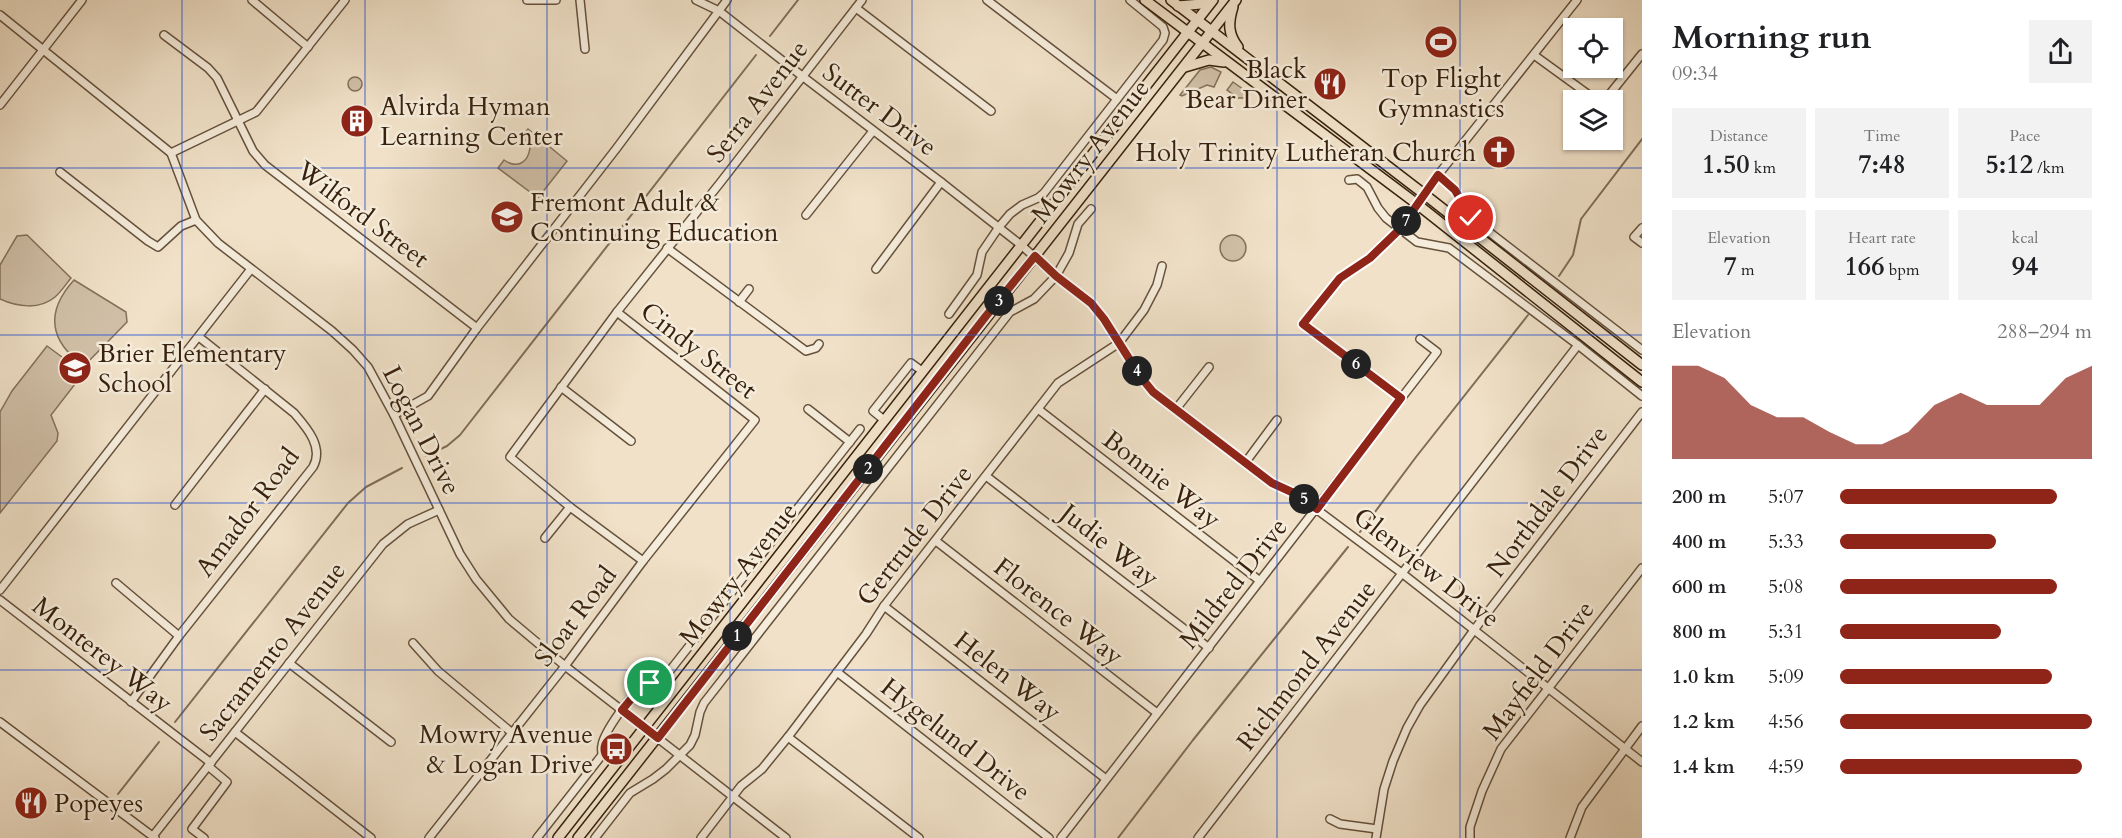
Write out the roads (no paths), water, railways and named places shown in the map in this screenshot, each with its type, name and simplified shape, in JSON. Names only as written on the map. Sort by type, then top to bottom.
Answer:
[{"type":"main road","points":[[1145,0],[1416,204],[1642,382]]},
{"type":"main road","points":[[1174,3],[1201,4],[1211,0]]},
{"type":"main road","name":"Mowry Avenue","points":[[558,838],[1197,21],[1211,0]]},
{"type":"main road","points":[[1235,1],[1229,19],[1230,33],[1240,50],[1252,62]]},
{"type":"main road","name":"Mowry Avenue","points":[[578,838],[1235,1]]},
{"type":"main road","points":[[1174,3],[1424,194],[1642,365]]},
{"type":"main road","points":[[1183,68],[1209,60],[1226,62]]},
{"type":"street","points":[[0,105],[82,0]]},
{"type":"street","points":[[252,0],[308,47]]},
{"type":"street","points":[[0,15],[171,153],[256,112],[266,103],[345,0]]},
{"type":"street","points":[[527,0],[556,0]]},
{"type":"street","points":[[580,0],[585,49]]},
{"type":"street","name":"Sutter Drive","points":[[696,0],[719,11],[1035,256]]},
{"type":"street","points":[[394,414],[428,396],[477,328],[616,150],[728,0]]},
{"type":"street","name":"Serra Avenue","points":[[570,507],[510,458],[617,312],[862,0]]},
{"type":"street","points":[[987,0],[1117,99]]},
{"type":"street","name":"Mowry Avenue","points":[[949,314],[978,275],[982,252],[999,227],[1016,209],[1044,193],[1163,40],[1165,33],[1162,27],[1130,0]]},
{"type":"street","points":[[1401,398],[1303,324],[1340,278],[1370,258],[1400,229],[1438,175],[1577,0]]},
{"type":"street","points":[[856,8],[991,111]]},
{"type":"street","name":"Wilford Street","points":[[164,35],[208,68],[216,78],[253,151],[265,165],[477,328]]},
{"type":"street","points":[[1613,90],[1642,54]]},
{"type":"street","points":[[1534,55],[1582,90]]},
{"type":"street","points":[[806,214],[873,131]]},
{"type":"street","name":"Logan Drive","points":[[171,153],[196,220],[218,243],[353,350],[368,367],[394,414],[460,554],[492,600],[509,619],[565,666],[786,838]]},
{"type":"street","points":[[60,172],[158,247],[181,226],[196,220]]},
{"type":"street","points":[[1438,175],[1455,190],[1471,218],[1642,350]]},
{"type":"street","points":[[1349,180],[1357,179],[1367,187],[1386,218],[1417,242],[1449,248],[1642,396]]},
{"type":"street","points":[[876,269],[941,182]]},
{"type":"street","name":"Mowry Avenue","points":[[595,838],[630,793],[653,780],[690,745],[704,703],[1010,312],[1039,294],[1056,276],[1069,253],[1078,224],[1091,209]]},
{"type":"street","points":[[1642,228],[1634,237],[1642,243]]},
{"type":"street","points":[[667,248],[806,351],[816,348],[819,344]]},
{"type":"street","name":"Glenview Drive","points":[[1035,256],[1056,276],[1091,303],[1153,392],[1272,483],[1296,494],[1403,574],[1642,762]]},
{"type":"street","name":"Gertrude Drive","points":[[701,838],[741,786],[762,769],[788,737],[866,634],[884,606],[1058,383],[1119,343],[1144,310],[1157,285],[1162,266]]},
{"type":"street","points":[[0,591],[251,269]]},
{"type":"street","points":[[739,302],[749,289]]},
{"type":"street","name":"Cindy Street","points":[[617,312],[755,420]]},
{"type":"street","name":"Amador Road","points":[[131,702],[179,636],[317,460],[317,449],[308,428],[294,413],[199,337]]},
{"type":"street","name":"Mildred Drive","points":[[1061,838],[1437,352],[1420,339]]},
{"type":"street","name":"Richmond Avenue","points":[[1199,838],[1578,345]]},
{"type":"street","points":[[884,420],[873,411],[911,363],[922,371]]},
{"type":"street","points":[[1176,409],[1209,367]]},
{"type":"street","points":[[561,387],[631,441]]},
{"type":"street","points":[[175,505],[265,389]]},
{"type":"street","points":[[808,409],[850,441]]},
{"type":"street","name":"Bonnie Way","points":[[1038,409],[1260,581]]},
{"type":"street","name":"Northdale Drive","points":[[1376,838],[1387,779],[1407,728],[1420,705],[1474,630],[1642,412]]},
{"type":"street","name":"Sloat Road","points":[[429,838],[755,420]]},
{"type":"street","points":[[1245,463],[1277,420]]},
{"type":"street","name":"Mowry Avenue","points":[[537,838],[602,755],[602,744],[608,729],[622,710],[641,687],[657,681],[668,673],[860,429]]},
{"type":"street","name":"Judie Way","points":[[986,476],[1209,648]]},
{"type":"street","points":[[545,538],[570,507],[643,561]]},
{"type":"street","name":"Sacramento Avenue","points":[[154,837],[382,544],[408,524],[438,510]]},
{"type":"street","name":"Florence Way","points":[[936,541],[1157,713]]},
{"type":"street","name":"Mayfield Drive","points":[[1470,838],[1470,827],[1482,791],[1501,749],[1642,568]]},
{"type":"street","points":[[116,583],[179,636]]},
{"type":"street","name":"Monterey Way","points":[[0,600],[209,764],[227,782],[192,829],[204,838]]},
{"type":"street","name":"Helen Way","points":[[884,606],[1106,780]]},
{"type":"street","points":[[413,643],[438,671],[511,732]]},
{"type":"street","points":[[289,663],[390,742]]},
{"type":"street","name":"Hygelund Drive","points":[[837,672],[1049,838]]},
{"type":"street","points":[[0,722],[154,837]]},
{"type":"street","points":[[1570,838],[1581,807],[1642,726]]},
{"type":"street","points":[[235,732],[371,838]]},
{"type":"street","points":[[788,737],[919,838]]},
{"type":"street","points":[[1330,819],[1340,824],[1377,829]]},
{"type":"waterway","points":[[770,36],[798,0]]},
{"type":"waterway","points":[[426,456],[447,446],[460,435],[756,55]]},
{"type":"waterway","points":[[1559,276],[1573,255],[1581,219],[1642,139]]},
{"type":"waterway","points":[[1360,532],[1528,315]]},
{"type":"waterway","points":[[175,722],[348,503],[366,487],[402,468]]},
{"type":"waterway","points":[[1118,838],[1193,740],[1348,547]]},
{"type":"waterway","points":[[118,794],[159,742]]},
{"type":"place","name":"Top Flight Gymnastics","points":[[1441,42]]},
{"type":"place","name":"Black Bear Diner","points":[[1330,84]]},
{"type":"place","name":"Alvirda Hyman Learning Center","points":[[357,121]]},
{"type":"place","name":"Holy Trinity Lutheran Church","points":[[1499,152]]},
{"type":"place","name":"Fremont Adult & Continuing Education","points":[[507,217]]},
{"type":"place","name":"Brier Elementary School","points":[[75,368]]},
{"type":"place","name":"Mowry Avenue & Logan Drive","points":[[616,749]]},
{"type":"place","name":"Popeyes","points":[[31,803]]}]
